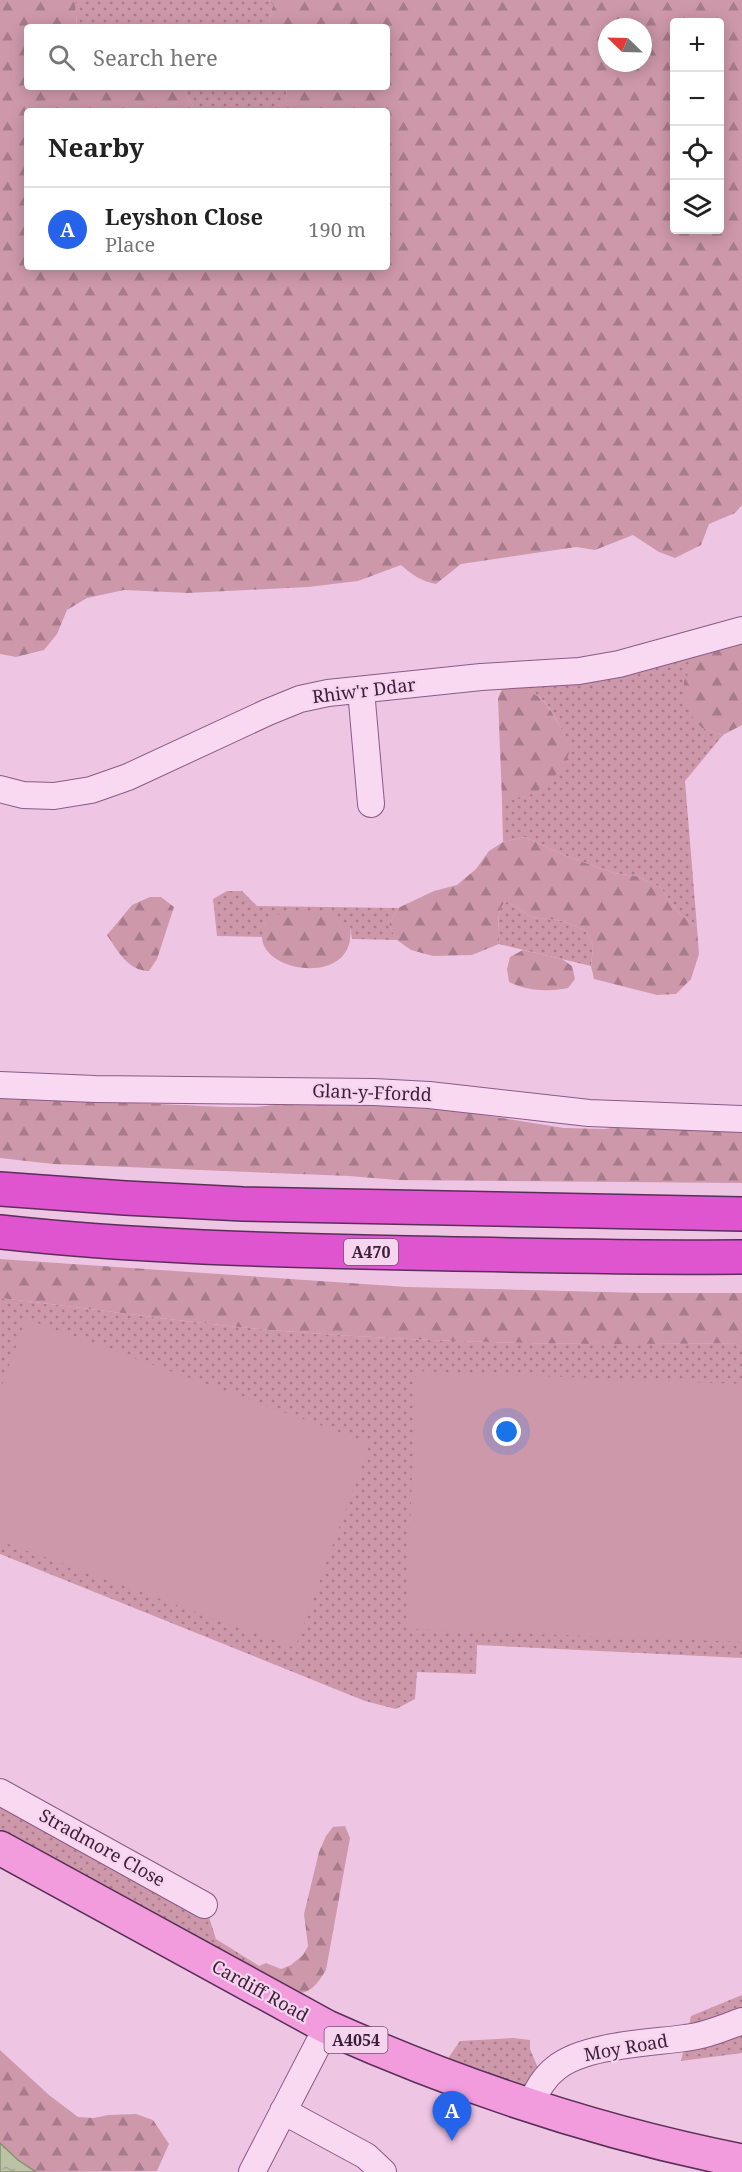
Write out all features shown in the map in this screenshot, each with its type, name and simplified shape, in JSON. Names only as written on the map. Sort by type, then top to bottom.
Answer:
[{"type":"highway","points":[[0,1189],[243,1204],[742,1214]]},
{"type":"highway","name":"A470","points":[[0,1232],[140,1244],[248,1249],[742,1257]]},
{"type":"main road","name":"Cardiff Road","points":[[0,1848],[327,2027],[379,2050],[530,2105],[698,2152],[742,2161]]},
{"type":"street","name":"Rhiw'r Ddar","points":[[0,789],[23,795],[54,796],[91,790],[129,777],[268,712],[300,699],[328,693],[481,676],[579,671],[619,664],[742,630]]},
{"type":"street","points":[[360,690],[371,804]]},
{"type":"street","name":"Glan-y-Ffordd","points":[[0,1085],[95,1089],[385,1092],[589,1113],[742,1119]]},
{"type":"street","name":"Stradmore Close","points":[[0,1792],[204,1905]]},
{"type":"street","name":"Moy Road","points":[[530,2105],[543,2080],[558,2066],[576,2058],[598,2050],[686,2038],[716,2031],[742,2021]]},
{"type":"street","points":[[252,2172],[327,2027]]},
{"type":"street","points":[[283,2111],[366,2156],[383,2172]]},
{"type":"green space","points":[[0,0],[75,0],[77,24],[24,24],[24,90],[184,90],[194,108],[24,108],[24,270],[390,270],[390,108],[280,108],[287,100],[286,90],[390,90],[390,24],[269,24],[273,5],[269,0],[742,0],[742,505],[735,513],[709,524],[701,545],[675,558],[659,552],[633,535],[595,550],[576,547],[461,564],[436,584],[417,577],[401,565],[358,581],[308,587],[188,593],[124,590],[87,598],[67,610],[57,634],[44,650],[16,657],[0,654]]},
{"type":"green space","points":[[75,0],[269,0],[273,5],[269,24],[77,24]]},
{"type":"green space","points":[[184,90],[286,90],[287,100],[281,108],[194,108]]},
{"type":"green space","points":[[742,630],[742,725],[723,735],[702,728],[693,718],[684,700],[684,681],[698,656],[718,636]]},
{"type":"green space","points":[[718,636],[702,728],[723,735],[685,781],[697,927],[678,912],[660,887],[636,876],[613,873],[564,855],[525,837],[503,842],[502,801],[525,797],[565,736],[542,699],[526,690],[502,689],[503,675]]},
{"type":"green space","points":[[516,687],[536,695],[545,703],[565,735],[569,751],[564,765],[545,785],[525,797],[502,801],[498,698],[502,689]]},
{"type":"green space","points":[[525,837],[564,855],[613,873],[636,876],[660,887],[678,912],[697,927],[699,954],[691,979],[676,994],[657,995],[594,979],[591,966],[593,947],[586,931],[564,921],[532,917],[506,901],[499,916],[499,944],[472,955],[433,956],[411,950],[397,940],[389,925],[398,908],[434,891],[457,885],[476,869],[489,851],[503,842]]},
{"type":"green space","points":[[227,891],[242,891],[257,906],[398,908],[389,925],[397,940],[352,939],[350,927],[266,922],[262,937],[217,936],[213,899]]},
{"type":"green space","points":[[150,897],[161,897],[174,907],[157,959],[149,971],[129,964],[107,935],[132,905]]},
{"type":"green space","points":[[506,901],[532,917],[564,921],[586,931],[593,947],[591,966],[499,944],[499,916]]},
{"type":"green space","points":[[281,913],[334,914],[350,927],[348,946],[339,959],[325,966],[309,968],[292,966],[276,959],[266,949],[262,934],[266,922]]},
{"type":"green space","points":[[523,950],[562,959],[572,966],[575,979],[568,988],[553,990],[530,989],[509,982],[507,969],[510,957]]},
{"type":"green space","points":[[0,1097],[225,1107],[256,1107],[318,1100],[446,1109],[564,1128],[605,1129],[649,1122],[702,1124],[742,1132],[742,1183],[397,1180],[53,1164],[0,1158]]},
{"type":"green space","points":[[0,1259],[407,1287],[742,1293],[742,1343],[565,1344],[447,1341],[270,1330],[202,1323],[0,1298]]},
{"type":"green space","points":[[0,1298],[202,1323],[388,1338],[624,1344],[742,1343],[742,1658],[477,1645],[476,1674],[417,1672],[415,1699],[396,1709],[365,1701],[0,1554]]},
{"type":"green space","points":[[26,1319],[370,1443],[295,1648],[0,1541],[0,1391]]},
{"type":"green space","points":[[416,1371],[742,1384],[742,1642],[406,1629]]},
{"type":"green space","points":[[0,1792],[213,1910],[209,1917],[216,1939],[259,1966],[261,1977],[0,1848]]},
{"type":"green space","points":[[345,1826],[350,1838],[326,1970],[311,1989],[304,1992],[297,1993],[281,1988],[261,1977],[259,1966],[266,1963],[281,1969],[291,1965],[303,1955],[308,1946],[304,1914],[319,1852],[333,1827]]},
{"type":"green space","points":[[742,1995],[742,2053],[681,2061],[691,2016]]},
{"type":"green space","points":[[513,2038],[530,2040],[530,2049],[543,2080],[530,2105],[438,2073],[460,2041]]},
{"type":"green space","points":[[0,2050],[49,2095],[78,2117],[94,2118],[136,2114],[153,2120],[169,2144],[157,2171],[36,2172],[18,2160],[0,2143]]},
{"type":"water","points":[[0,2143],[18,2160],[36,2172],[0,2172]]},
{"type":"place","name":"Leyshon Close","points":[[452,2141]]}]
